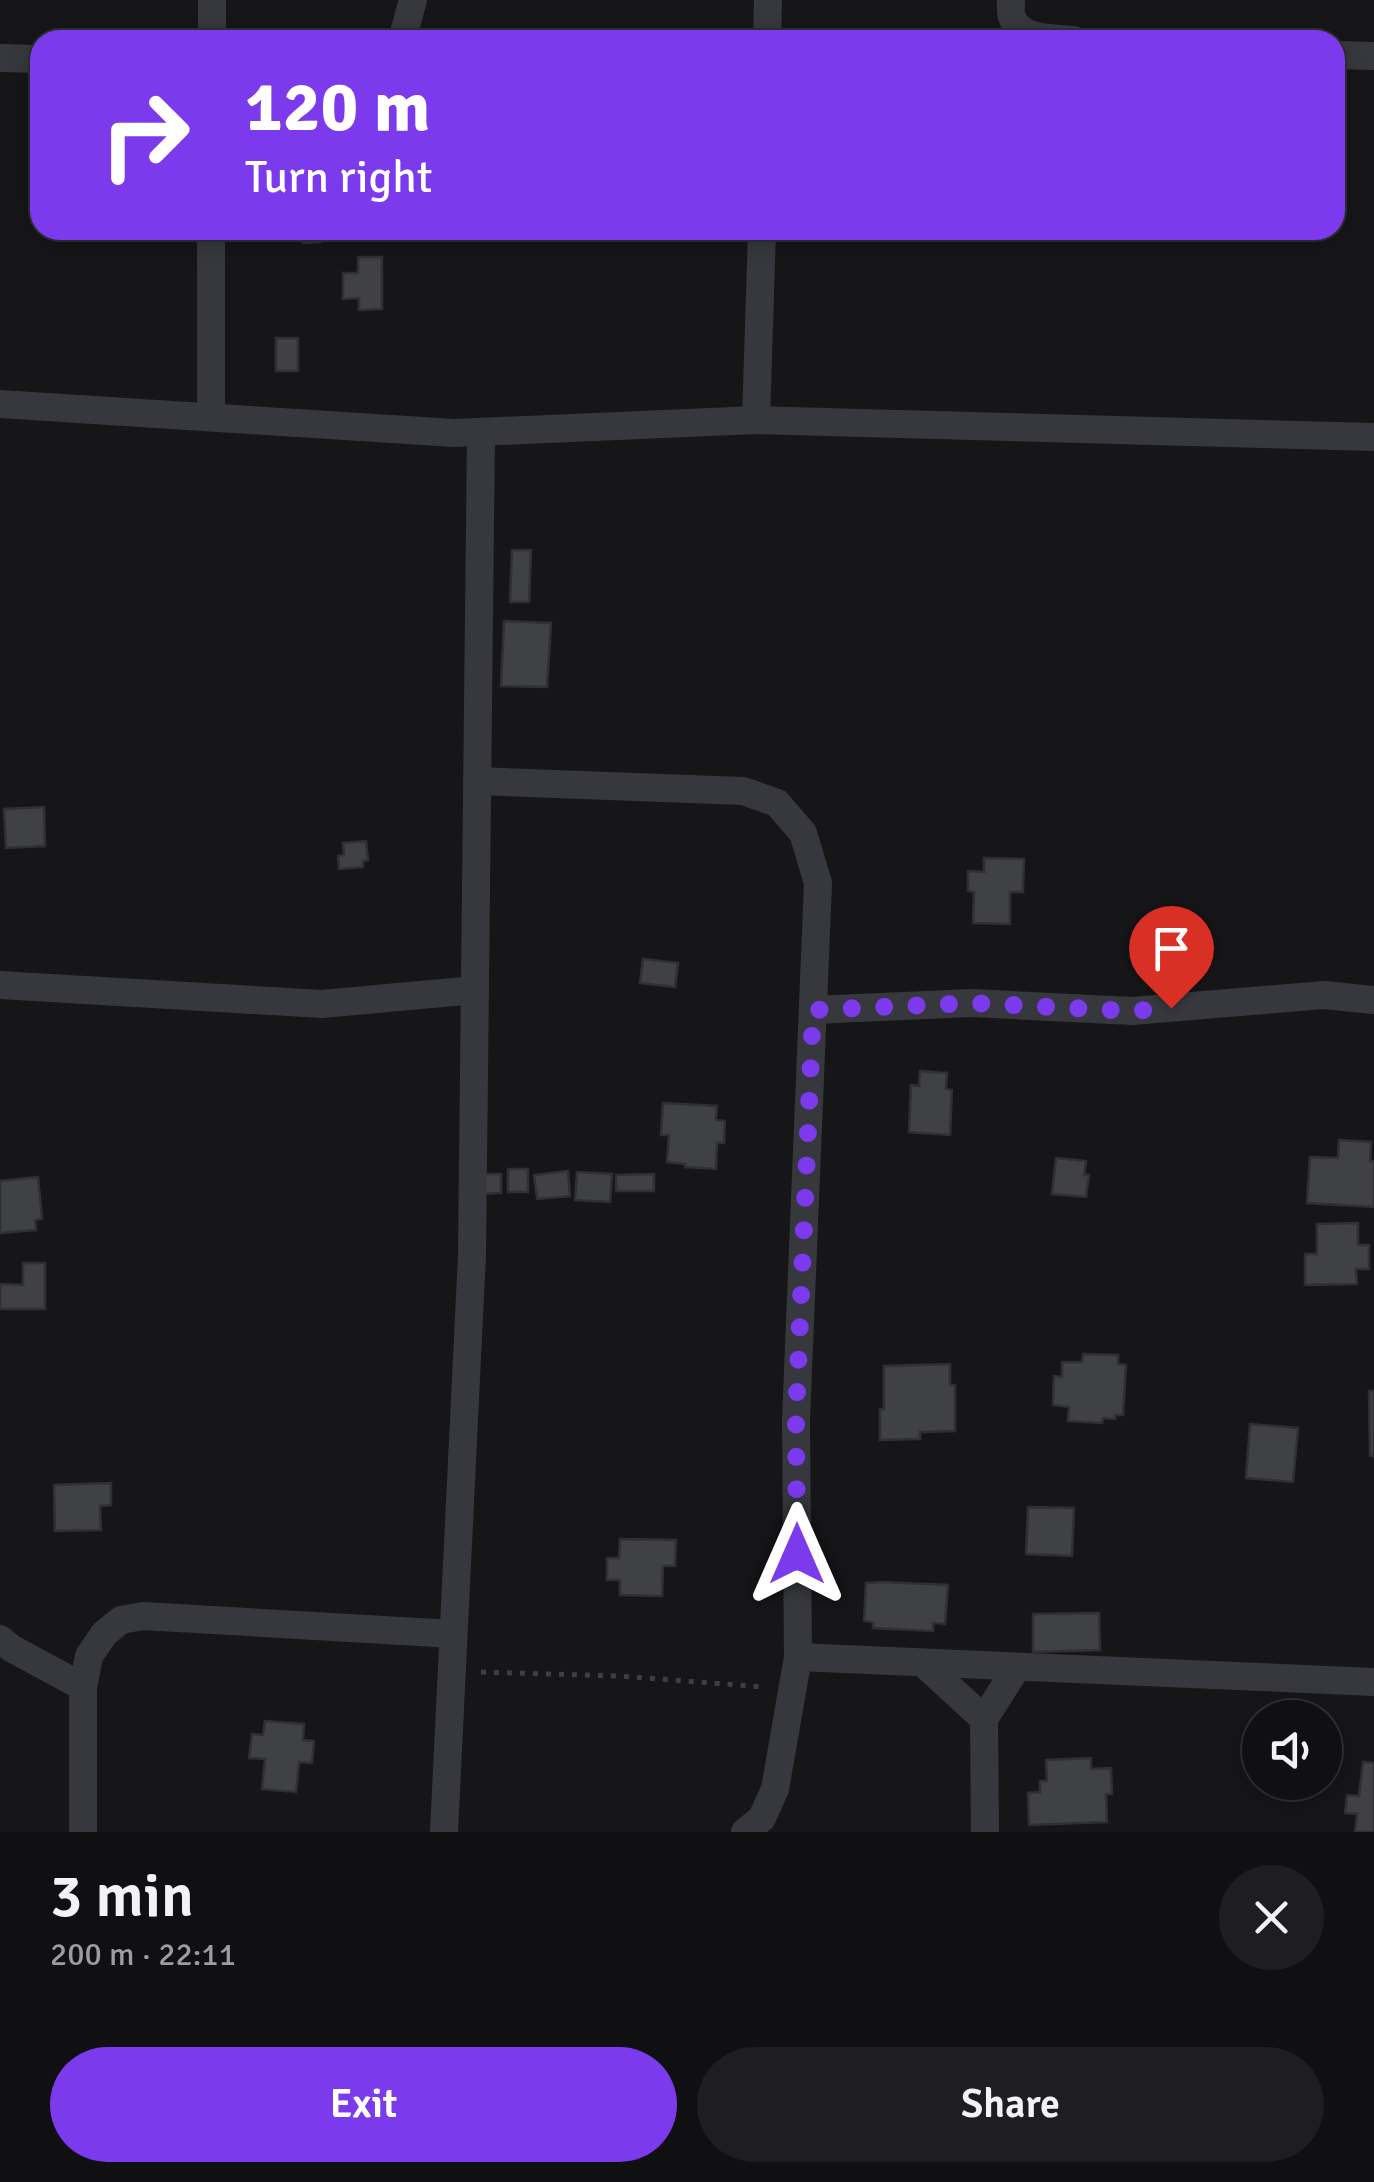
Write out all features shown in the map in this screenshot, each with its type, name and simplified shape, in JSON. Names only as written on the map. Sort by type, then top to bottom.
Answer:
[{"type":"street","points":[[212,0],[212,30]]},
{"type":"street","points":[[405,30],[413,0]]},
{"type":"street","points":[[767,30],[768,0]]},
{"type":"street","points":[[1011,0],[1012,19],[1023,30]]},
{"type":"street","points":[[1345,55],[1374,56]]},
{"type":"street","points":[[0,58],[30,59]]},
{"type":"street","points":[[211,418],[212,240]]},
{"type":"street","points":[[756,420],[762,240]]},
{"type":"street","points":[[0,404],[454,433],[756,420],[1374,437]]},
{"type":"street","points":[[444,1832],[472,1255],[481,433]]},
{"type":"street","points":[[477,781],[744,791],[777,803],[803,834],[818,882],[796,1418],[798,1657],[776,1789],[762,1818],[744,1832]]},
{"type":"street","points":[[0,985],[322,1004],[475,990]]},
{"type":"street","points":[[813,1010],[972,1003],[1132,1011],[1324,995],[1374,1000]]},
{"type":"street","points":[[83,1832],[83,1687],[89,1656],[104,1634],[121,1620],[142,1616],[453,1634]]},
{"type":"street","points":[[0,1639],[83,1687]]},
{"type":"street","points":[[798,1657],[1374,1682]]},
{"type":"street","points":[[923,1663],[984,1720]]},
{"type":"street","points":[[985,1832],[984,1720],[1017,1667]]},
{"type":"path","points":[[452,1671],[619,1676],[792,1690]]},
{"type":"building","points":[[358,257],[382,257],[382,309],[359,310],[359,298],[343,299],[343,273],[358,273]]},
{"type":"building","points":[[276,338],[298,338],[298,371],[276,371]]},
{"type":"building","points":[[512,550],[531,550],[529,602],[510,602]]},
{"type":"building","points":[[504,621],[551,623],[547,687],[501,686]]},
{"type":"building","points":[[44,807],[45,846],[6,848],[4,809]]},
{"type":"building","points":[[366,841],[368,860],[363,861],[363,867],[339,869],[343,843]]},
{"type":"building","points":[[984,858],[1024,859],[1023,892],[1010,892],[1010,924],[973,923],[974,892],[968,891],[968,871],[984,872]]},
{"type":"building","points":[[643,959],[678,963],[675,987],[640,983]]},
{"type":"building","points":[[920,1071],[947,1073],[946,1089],[952,1090],[950,1135],[909,1132],[911,1085],[919,1086]]},
{"type":"building","points":[[663,1103],[717,1106],[716,1120],[725,1121],[724,1143],[717,1143],[716,1169],[667,1162],[669,1135],[661,1135]]},
{"type":"building","points":[[1339,1140],[1371,1142],[1374,1207],[1307,1203],[1310,1157],[1338,1158]]},
{"type":"building","points":[[1056,1158],[1086,1161],[1086,1197],[1052,1194]]},
{"type":"building","points":[[508,1169],[528,1169],[528,1192],[508,1192]]},
{"type":"building","points":[[568,1171],[570,1196],[537,1199],[534,1175]]},
{"type":"building","points":[[577,1172],[612,1174],[610,1202],[575,1200]]},
{"type":"building","points":[[479,1174],[501,1174],[501,1193],[479,1194]]},
{"type":"building","points":[[654,1174],[654,1191],[616,1191],[616,1175]]},
{"type":"building","points":[[38,1177],[42,1219],[35,1220],[36,1230],[0,1233],[0,1181]]},
{"type":"building","points":[[1358,1223],[1358,1245],[1369,1245],[1369,1269],[1356,1269],[1357,1284],[1305,1285],[1305,1254],[1317,1254],[1317,1224]]},
{"type":"building","points":[[23,1263],[45,1263],[45,1309],[0,1309],[0,1284],[23,1285]]},
{"type":"building","points":[[1083,1354],[1118,1355],[1118,1364],[1126,1365],[1123,1415],[1103,1418],[1102,1423],[1068,1421],[1069,1407],[1053,1405],[1054,1376],[1062,1377],[1062,1362],[1082,1362]]},
{"type":"building","points":[[950,1364],[950,1385],[955,1385],[955,1431],[920,1432],[920,1439],[880,1440],[884,1366]]},
{"type":"building","points":[[1369,1391],[1374,1391],[1374,1456],[1370,1456]]},
{"type":"building","points":[[1250,1424],[1298,1428],[1293,1482],[1246,1478]]},
{"type":"building","points":[[111,1483],[111,1505],[100,1506],[101,1530],[55,1531],[54,1485]]},
{"type":"building","points":[[1028,1507],[1074,1508],[1072,1556],[1026,1554]]},
{"type":"building","points":[[620,1539],[676,1540],[675,1566],[663,1566],[662,1596],[620,1595],[620,1580],[607,1580],[607,1558],[619,1558]]},
{"type":"building","points":[[866,1583],[948,1585],[945,1624],[933,1623],[933,1631],[873,1628],[873,1622],[864,1621]]},
{"type":"building","points":[[1099,1613],[1100,1650],[1033,1652],[1033,1614]]},
{"type":"building","points":[[265,1721],[304,1724],[303,1740],[314,1741],[312,1763],[299,1762],[296,1792],[262,1789],[265,1759],[249,1758],[252,1734],[263,1735]]},
{"type":"building","points":[[1091,1758],[1091,1769],[1111,1768],[1112,1794],[1106,1794],[1107,1822],[1029,1825],[1028,1793],[1040,1792],[1040,1781],[1047,1781],[1046,1760]]},
{"type":"building","points":[[1363,1762],[1374,1763],[1374,1832],[1355,1832],[1357,1814],[1345,1813],[1347,1795],[1359,1796]]},
{"type":"route","points":[[797,1554],[796,1418],[813,1010],[972,1003],[1132,1011],[1171,1008]]}]
